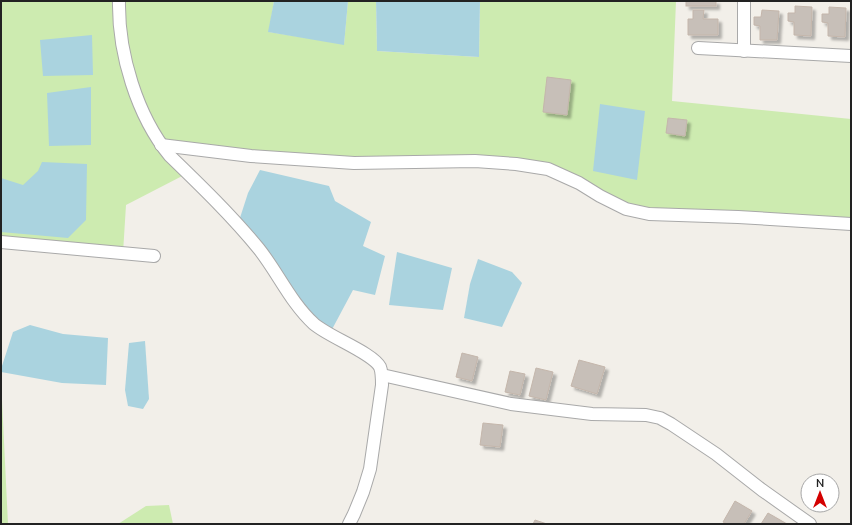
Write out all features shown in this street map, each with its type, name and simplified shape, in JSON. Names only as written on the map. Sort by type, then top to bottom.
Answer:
[{"type":"street","points":[[119,1],[121,40],[128,71],[151,129],[161,145],[170,156],[238,224],[260,250],[302,311],[315,325],[329,335],[361,351],[373,359],[380,367],[382,385],[370,469],[363,492],[349,524]]},
{"type":"street","points":[[744,1],[744,51]]},
{"type":"street","points":[[698,48],[851,56]]},
{"type":"street","points":[[161,145],[250,156],[354,163],[475,161],[516,164],[548,169],[578,183],[626,209],[649,214],[738,217],[851,224]]},
{"type":"street","points":[[1,242],[154,256]]},
{"type":"street","points":[[382,376],[511,404],[592,414],[646,415],[660,418],[716,454],[762,490],[810,524]]},
{"type":"green space","points":[[1,1],[274,1],[269,32],[344,44],[348,1],[376,1],[377,51],[479,57],[480,1],[676,1],[672,101],[851,119],[851,224],[649,214],[548,169],[354,163],[162,145],[188,173],[126,205],[123,253],[1,242]]},
{"type":"green space","points":[[2,400],[8,524],[1,524]]},
{"type":"green space","points":[[169,505],[173,524],[118,524],[146,506]]},
{"type":"water","points":[[274,1],[348,1],[344,45],[268,32]]},
{"type":"water","points":[[376,1],[480,1],[479,57],[377,51]]},
{"type":"water","points":[[92,35],[93,75],[43,76],[40,40]]},
{"type":"water","points":[[91,87],[91,145],[49,146],[47,93]]},
{"type":"water","points":[[600,104],[645,111],[637,180],[593,171]]},
{"type":"water","points":[[42,162],[87,164],[86,220],[68,238],[1,232],[1,178],[23,185],[38,171]]},
{"type":"water","points":[[260,170],[329,186],[335,201],[371,222],[363,246],[385,256],[375,295],[353,290],[329,335],[238,224],[248,193]]},
{"type":"water","points":[[397,252],[452,268],[443,310],[389,305]]},
{"type":"water","points":[[478,259],[512,272],[522,283],[502,327],[464,318],[470,284]]},
{"type":"water","points":[[30,325],[63,334],[108,338],[106,385],[62,383],[1,372],[13,332]]},
{"type":"water","points":[[145,341],[149,399],[143,409],[128,406],[125,390],[129,343]]},
{"type":"building","points":[[686,1],[716,1],[716,6],[686,6]]},
{"type":"building","points":[[795,6],[812,7],[811,36],[794,35],[794,22],[788,21],[788,13],[795,13]]},
{"type":"building","points":[[829,7],[846,8],[845,37],[828,36],[828,23],[822,22],[822,14],[829,14]]},
{"type":"building","points":[[693,10],[704,10],[703,19],[718,19],[718,35],[688,35],[688,19],[693,19]]},
{"type":"building","points":[[762,10],[779,11],[777,40],[760,40],[760,26],[754,25],[754,17],[761,17]]},
{"type":"building","points":[[547,77],[571,80],[567,115],[543,112]]},
{"type":"building","points":[[668,118],[687,120],[685,136],[666,133]]},
{"type":"building","points":[[462,353],[478,357],[472,381],[456,377]]},
{"type":"building","points":[[579,360],[605,367],[597,394],[571,386]]},
{"type":"building","points":[[536,368],[553,372],[546,400],[529,396]]},
{"type":"building","points":[[510,371],[525,374],[520,395],[505,392]]},
{"type":"building","points":[[483,423],[503,425],[500,447],[480,445]]},
{"type":"building","points":[[735,501],[752,511],[744,524],[727,524],[723,522]]},
{"type":"building","points":[[768,513],[787,524],[761,524]]},
{"type":"building","points":[[535,520],[547,524],[533,524]]}]
